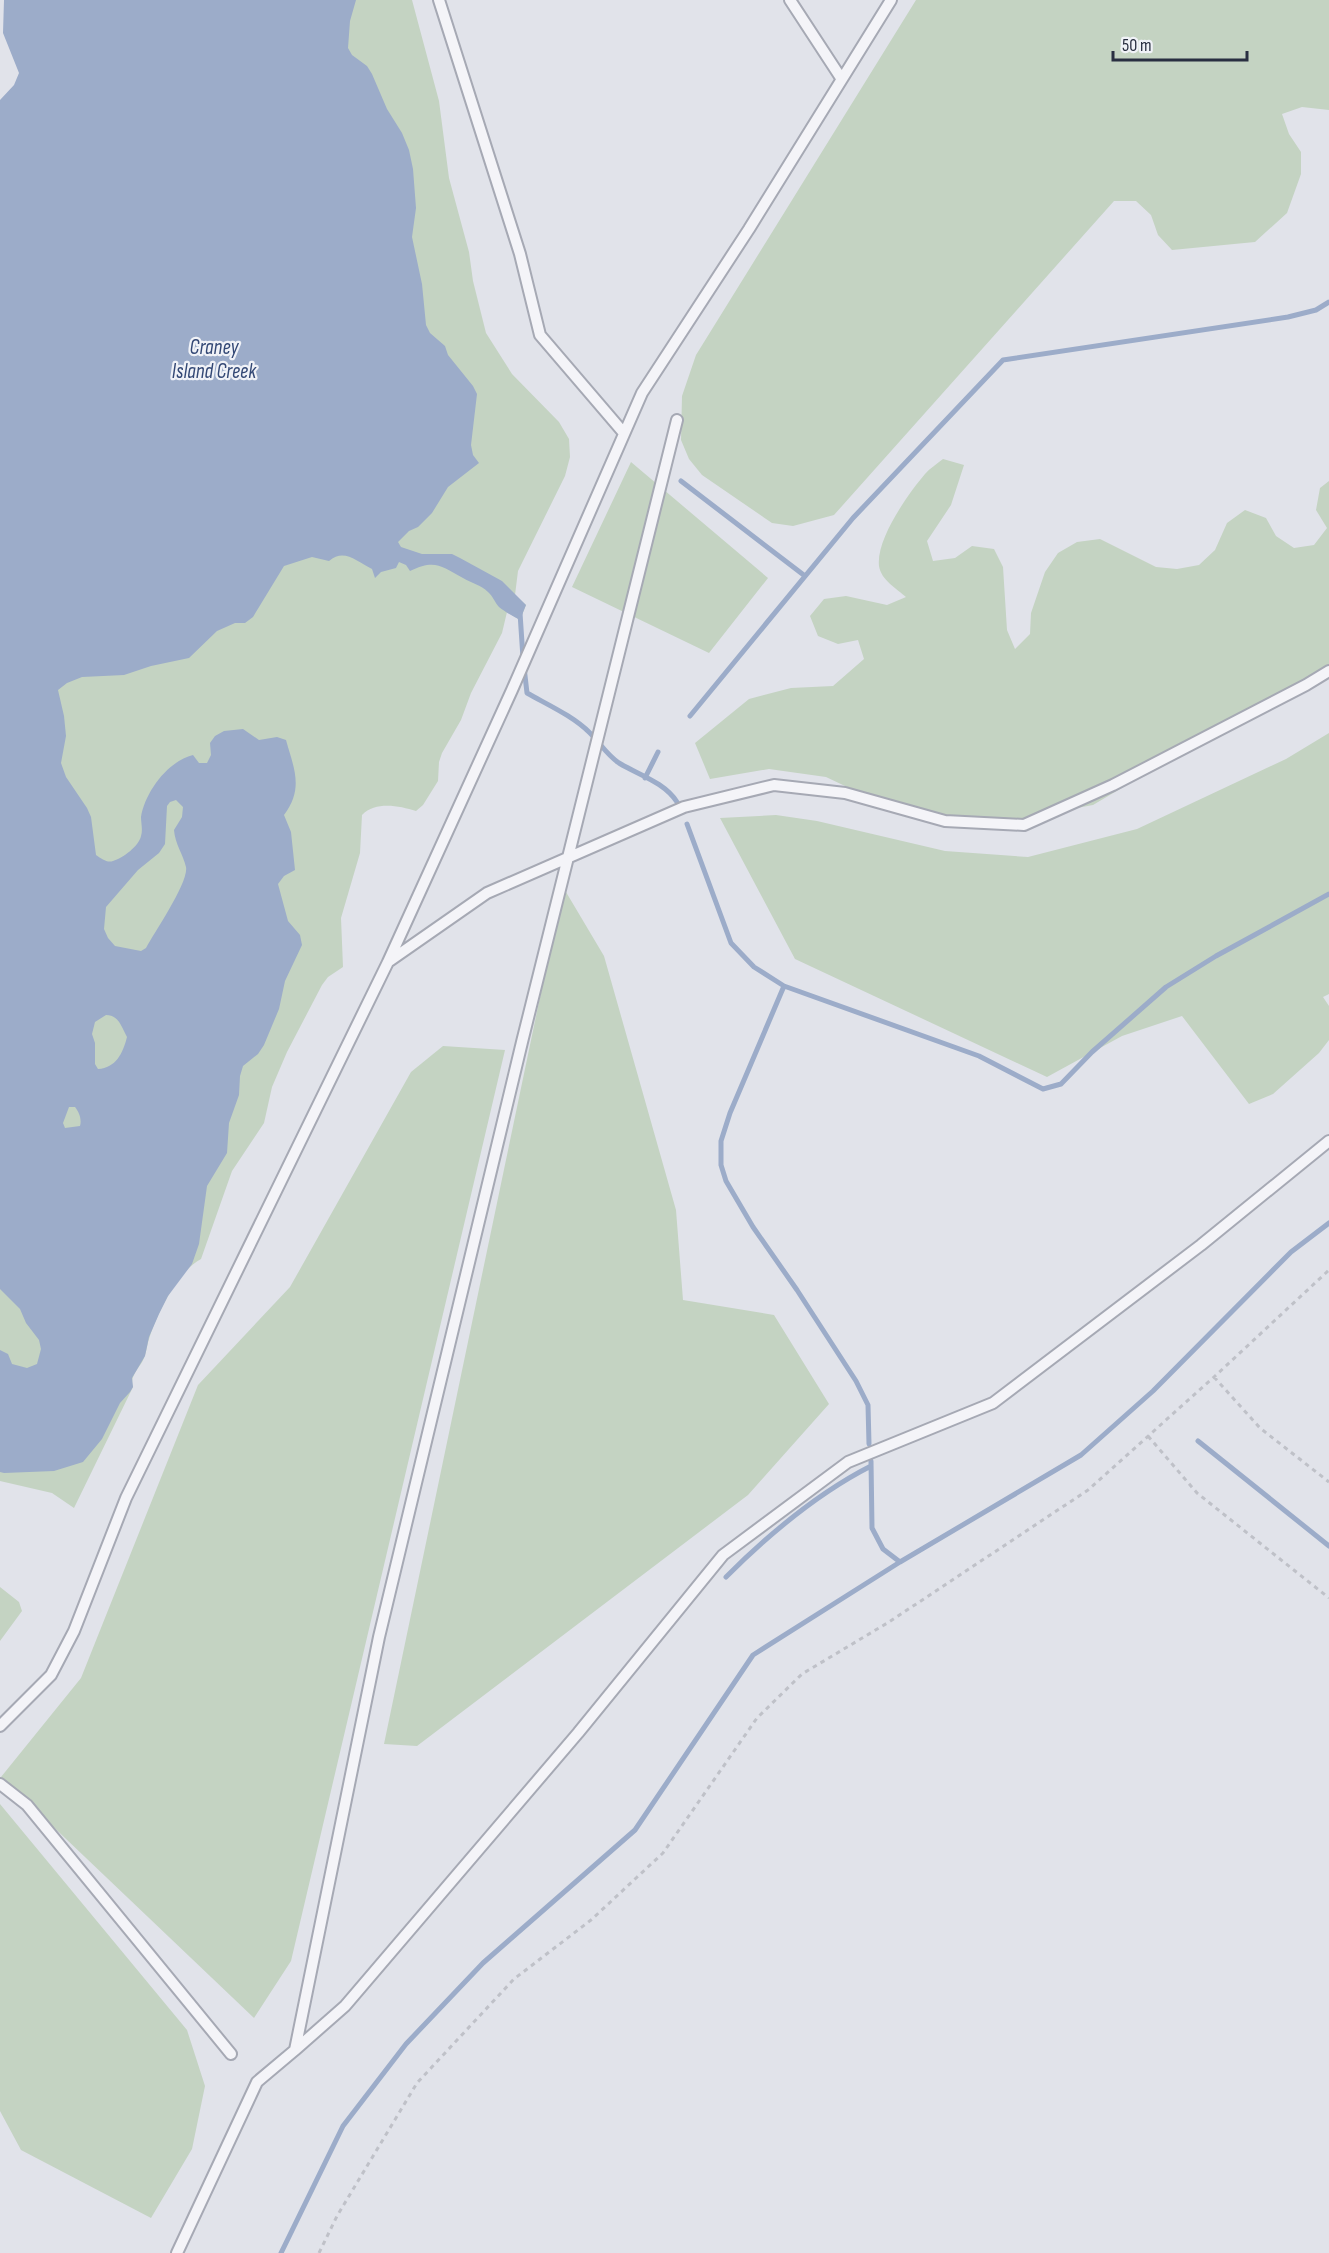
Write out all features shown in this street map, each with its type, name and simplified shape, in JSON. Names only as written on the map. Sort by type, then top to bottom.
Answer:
[{"type":"lane","points":[[439,0],[520,254],[540,335],[623,432]]},
{"type":"lane","points":[[790,0],[841,78]]},
{"type":"lane","points":[[0,1726],[51,1676],[74,1631],[126,1498],[388,962],[512,690],[642,393],[749,229],[891,0]]},
{"type":"lane","points":[[295,2050],[379,1637],[677,420]]},
{"type":"lane","points":[[388,962],[487,893],[684,807],[774,785],[845,793],[945,821],[1024,825],[1113,785],[1329,671]]},
{"type":"lane","points":[[177,2253],[257,2082],[345,2006],[578,1733],[723,1555],[848,1462],[993,1403],[1201,1245],[1329,1141]]},
{"type":"lane","points":[[0,1784],[27,1805],[231,2054]]},
{"type":"path","points":[[319,2253],[337,2216],[417,2083],[514,1979],[591,1920],[663,1852],[757,1718],[802,1674],[889,1622],[1088,1490],[1329,1270]]},
{"type":"path","points":[[1214,1377],[1260,1428],[1329,1482]]},
{"type":"path","points":[[1148,1436],[1197,1493],[1329,1598]]},
{"type":"green space","name":"Craney Island Creek","points":[[276,0],[412,0],[439,101],[449,178],[469,252],[473,281],[486,333],[512,374],[559,422],[569,439],[570,457],[565,476],[518,571],[515,595],[526,605],[520,620],[507,612],[502,633],[471,693],[461,720],[442,753],[438,781],[423,805],[416,811],[395,806],[381,806],[362,815],[360,853],[341,918],[343,967],[328,977],[322,985],[287,1052],[272,1087],[264,1123],[232,1171],[201,1259],[184,1273],[164,1304],[149,1339],[144,1358],[132,1379],[133,1387],[74,1508],[52,1493],[0,1481],[0,638]]},
{"type":"green space","points":[[916,0],[1329,0],[1329,110],[1302,107],[1282,114],[1289,134],[1301,152],[1301,174],[1287,213],[1255,242],[1172,250],[1158,235],[1151,215],[1136,201],[1114,201],[834,515],[793,526],[772,523],[702,475],[689,459],[681,440],[682,396],[696,355]]},
{"type":"green space","points":[[943,459],[964,465],[951,505],[927,541],[933,561],[955,558],[972,546],[994,549],[1003,567],[1007,630],[1015,649],[1030,634],[1031,613],[1045,572],[1058,553],[1077,542],[1100,539],[1156,567],[1177,569],[1199,565],[1215,550],[1227,523],[1245,510],[1266,518],[1276,536],[1294,548],[1314,545],[1327,528],[1316,510],[1320,488],[1329,481],[1329,665],[1093,805],[1023,818],[964,819],[881,803],[826,777],[769,769],[710,779],[695,743],[749,699],[791,688],[833,686],[864,659],[858,640],[838,644],[818,636],[810,616],[824,599],[846,596],[887,605],[906,597],[883,576],[879,566],[879,555],[894,517],[910,493],[927,472]]},
{"type":"green space","points":[[631,462],[768,578],[709,653],[572,587]]},
{"type":"green space","points":[[1329,733],[1329,994],[1323,997],[1329,1006],[1329,1040],[1319,1053],[1273,1094],[1249,1104],[1182,1016],[1122,1036],[1047,1077],[795,959],[720,818],[776,815],[817,821],[945,851],[1028,857],[1137,829],[1286,759]]},
{"type":"green space","points":[[563,887],[604,956],[676,1210],[683,1300],[774,1315],[829,1404],[748,1495],[417,1746],[384,1744]]},
{"type":"green space","points":[[443,1046],[505,1050],[291,1961],[254,2018],[1,1777],[81,1678],[198,1385],[290,1287],[411,1072]]},
{"type":"green space","points":[[0,1587],[19,1602],[22,1611],[0,1641]]},
{"type":"green space","points":[[0,1804],[187,2030],[205,2086],[192,2149],[151,2218],[21,2150],[0,2111]]},
{"type":"water","name":"Craney Island Creek","points":[[4,0],[356,0],[350,21],[348,48],[352,55],[367,66],[372,74],[387,109],[402,133],[409,150],[416,208],[412,237],[422,284],[426,325],[430,333],[445,346],[448,355],[477,394],[471,445],[473,455],[479,463],[448,487],[432,513],[398,542],[401,547],[422,554],[452,554],[502,581],[526,605],[520,620],[499,607],[490,594],[482,588],[438,565],[426,565],[410,571],[406,565],[399,562],[396,568],[381,572],[375,578],[372,569],[350,557],[334,557],[329,561],[312,557],[284,566],[253,617],[245,623],[235,623],[217,631],[189,658],[151,666],[124,675],[82,677],[67,683],[58,690],[66,736],[61,763],[66,777],[91,817],[96,855],[107,861],[121,857],[140,840],[143,807],[159,779],[175,764],[193,755],[199,763],[207,763],[211,755],[210,743],[215,736],[224,731],[243,729],[259,740],[277,737],[286,740],[296,787],[284,815],[291,832],[295,870],[284,876],[278,884],[288,921],[300,935],[302,945],[285,981],[279,1009],[264,1045],[258,1054],[243,1066],[239,1095],[229,1123],[227,1153],[207,1186],[199,1244],[192,1264],[168,1296],[159,1314],[149,1337],[145,1356],[132,1378],[133,1387],[120,1403],[102,1439],[83,1462],[54,1471],[4,1473],[0,1472],[0,1350],[8,1354],[12,1364],[27,1368],[37,1364],[41,1349],[39,1340],[26,1323],[20,1309],[0,1289],[0,100],[14,85],[19,73],[3,33]],"holes":[[[176,800],[183,807],[182,817],[174,830],[186,867],[182,884],[146,948],[141,951],[115,946],[104,929],[106,907],[138,870],[159,853],[165,844],[167,806]],[[106,1015],[114,1017],[127,1037],[118,1059],[110,1066],[98,1069],[95,1064],[95,1043],[92,1034],[95,1022]],[[69,1107],[75,1107],[80,1116],[80,1126],[65,1128],[63,1123]]]},
{"type":"waterway","points":[[690,716],[853,518],[1003,360],[1288,317],[1316,310],[1329,302]]},
{"type":"waterway","points":[[681,481],[805,576]]},
{"type":"waterway","points":[[520,613],[523,658]]},
{"type":"waterway","points":[[524,667],[527,693],[576,721],[615,760],[658,784],[677,802]]},
{"type":"waterway","points":[[645,778],[658,752]]},
{"type":"waterway","points":[[687,824],[731,943],[754,967],[784,986],[979,1056],[1043,1089],[1061,1084],[1092,1052],[1166,987],[1216,956],[1329,894]]},
{"type":"waterway","points":[[784,986],[730,1113],[721,1141],[721,1165],[726,1181],[753,1227],[856,1381],[868,1405],[869,1444]]},
{"type":"waterway","points":[[281,2253],[343,2126],[406,2044],[483,1963],[635,1830],[753,1655],[900,1562],[1081,1455],[1153,1391],[1291,1252],[1329,1223]]},
{"type":"waterway","points":[[1198,1441],[1329,1546]]},
{"type":"waterway","points":[[871,1461],[872,1528],[883,1549],[900,1562]]},
{"type":"waterway","points":[[726,1577],[759,1545],[812,1502],[871,1466]]}]
